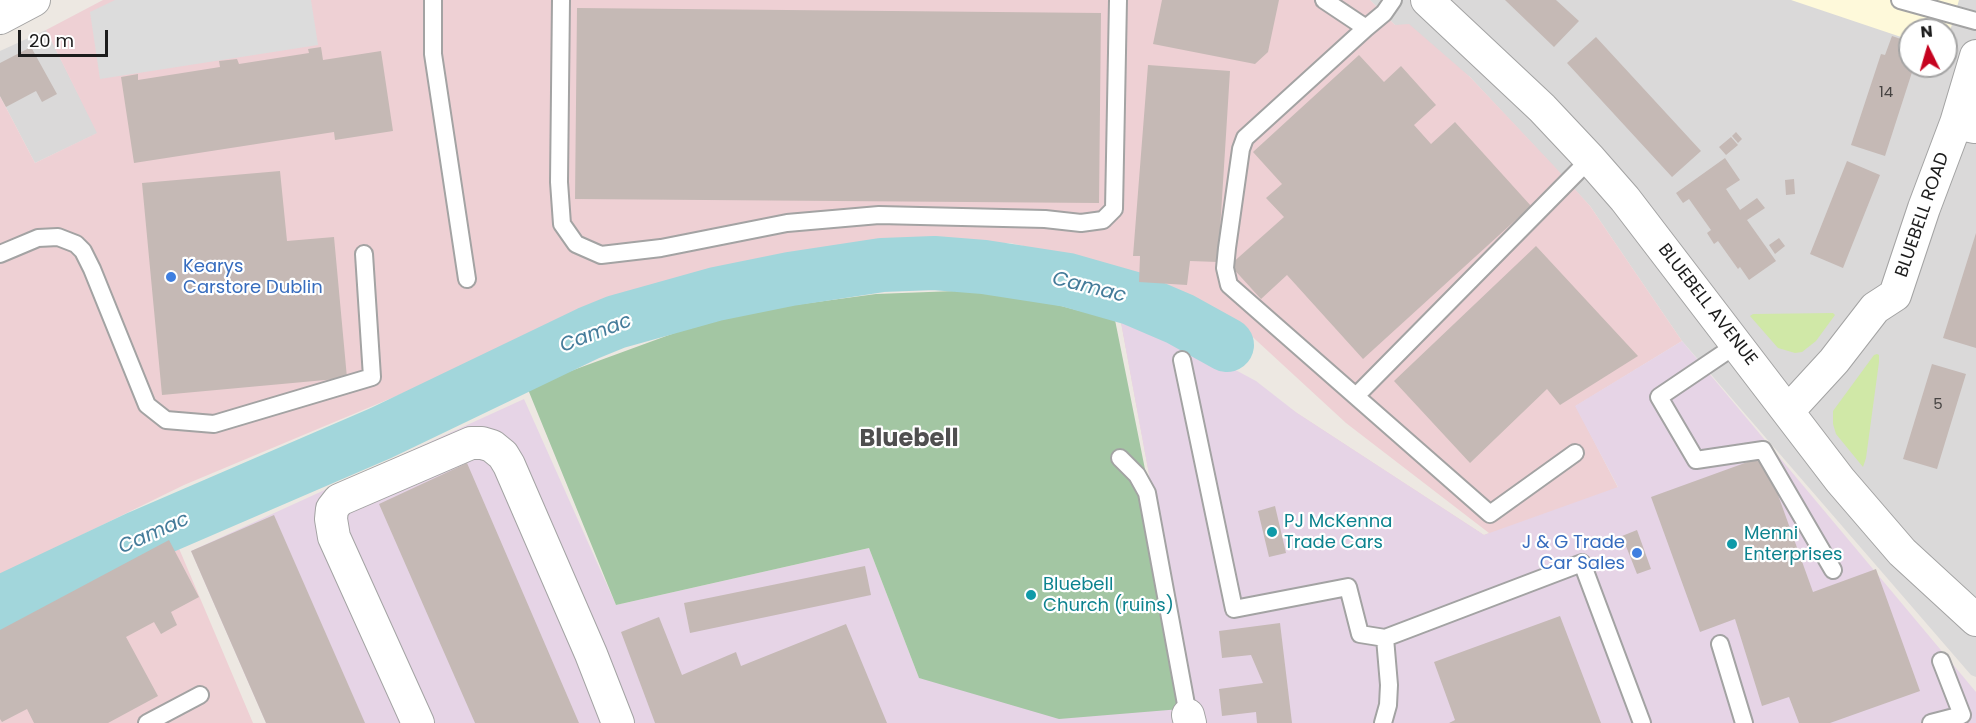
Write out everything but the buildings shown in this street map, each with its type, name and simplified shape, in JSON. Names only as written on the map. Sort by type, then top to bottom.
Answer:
[{"type":"street","points":[[0,18],[34,0]]},
{"type":"street","name":"BLUEBELL AVENUE","points":[[1427,0],[1534,100],[1590,159],[1625,199],[1736,345],[1789,410],[1840,480],[1902,552],[1976,620]]},
{"type":"street","name":"BLUEBELL ROAD","points":[[1789,410],[1834,361],[1875,308],[1895,295],[1924,208],[1966,125],[1976,56]]},
{"type":"street","points":[[418,723],[334,537],[332,509],[339,500],[471,443],[492,446],[503,455],[509,465],[591,654],[618,723]]},
{"type":"lane","points":[[433,0],[433,54],[467,279]]},
{"type":"lane","points":[[561,0],[559,182],[562,224],[576,244],[601,255],[661,248],[787,224],[879,215],[1045,219],[1081,223],[1103,220],[1114,209],[1118,0]]},
{"type":"lane","points":[[1324,0],[1366,28]]},
{"type":"lane","points":[[1393,0],[1384,13],[1245,138],[1241,149],[1225,268],[1229,285],[1490,514],[1575,453]]},
{"type":"lane","points":[[1900,0],[1976,21]]},
{"type":"lane","points":[[1356,396],[1590,159]]},
{"type":"lane","points":[[0,254],[38,238],[58,237],[76,244],[83,251],[92,269],[147,405],[166,420],[214,424],[372,377],[364,254]]},
{"type":"lane","points":[[1736,345],[1659,397],[1696,460],[1763,450],[1833,570]]},
{"type":"lane","points":[[1182,360],[1233,609],[1348,587],[1360,634],[1385,638],[1582,563],[1642,723]]},
{"type":"lane","points":[[1120,458],[1137,475],[1147,493],[1189,719]]},
{"type":"lane","points":[[1383,723],[1388,705],[1389,685],[1385,638]]},
{"type":"lane","points":[[1720,644],[1744,723]]},
{"type":"lane","points":[[1932,723],[1962,715],[1941,661]]},
{"type":"lane","points":[[147,723],[200,695]]},
{"type":"shaded area","points":[[103,0],[1370,0],[1395,25],[1409,24],[1470,77],[1554,166],[1590,206],[1682,341],[1576,406],[1631,513],[1180,642],[1120,317],[1176,338],[1254,385],[1484,535],[1489,533],[1346,423],[1244,329],[1148,296],[1108,265],[1010,243],[923,243],[787,257],[657,290],[511,348],[184,485],[0,575],[0,96],[35,163],[97,133],[46,30]]},
{"type":"shaded area","points":[[115,0],[311,0],[318,45],[100,79],[90,12]]},
{"type":"shaded area","points":[[1370,0],[1976,0],[1976,677],[1971,675],[1682,341],[1590,206],[1470,77],[1395,25]]},
{"type":"shaded area","points":[[1791,0],[1959,0],[1954,18],[1898,18],[1898,36]]},
{"type":"shaded area","points":[[46,30],[98,133],[35,163],[0,96],[0,51]]},
{"type":"shaded area","points":[[1120,317],[1176,338],[1256,381],[1297,413],[1484,535],[1618,487],[1575,406],[1682,341],[1976,692],[1976,723],[266,723],[191,551],[524,399],[616,605],[869,548],[919,678],[1192,708]]},
{"type":"shaded area","points":[[172,532],[253,723],[0,723],[0,621]]},
{"type":"green space","points":[[955,291],[1011,293],[1115,320],[1193,708],[1059,719],[919,678],[869,548],[616,605],[527,387],[735,313],[876,294]]},
{"type":"green space","points":[[1833,313],[1835,315],[1816,341],[1802,352],[1795,353],[1778,348],[1750,316],[1753,314]]},
{"type":"green space","points":[[1877,354],[1879,362],[1863,467],[1836,434],[1833,411]]},
{"type":"waterway","name":"Camac","points":[[0,603],[140,537],[381,433],[589,333],[616,322],[716,294],[790,279],[882,265],[934,263],[984,267],[1068,280],[1131,298],[1180,319],[1227,345]]},
{"type":"place","name":"Kearys Carstore Dublin","points":[[171,277]]},
{"type":"place","name":"PJ McKenna Trade Cars","points":[[1272,532]]},
{"type":"place","name":"Menni Enterprises","points":[[1732,544]]},
{"type":"place","name":"J & G Trade Car Sales","points":[[1637,553]]},
{"type":"place","name":"Bluebell Church (ruins)","points":[[1031,595]]},
{"type":"district","name":"Bluebell","points":[[909,440]]}]
